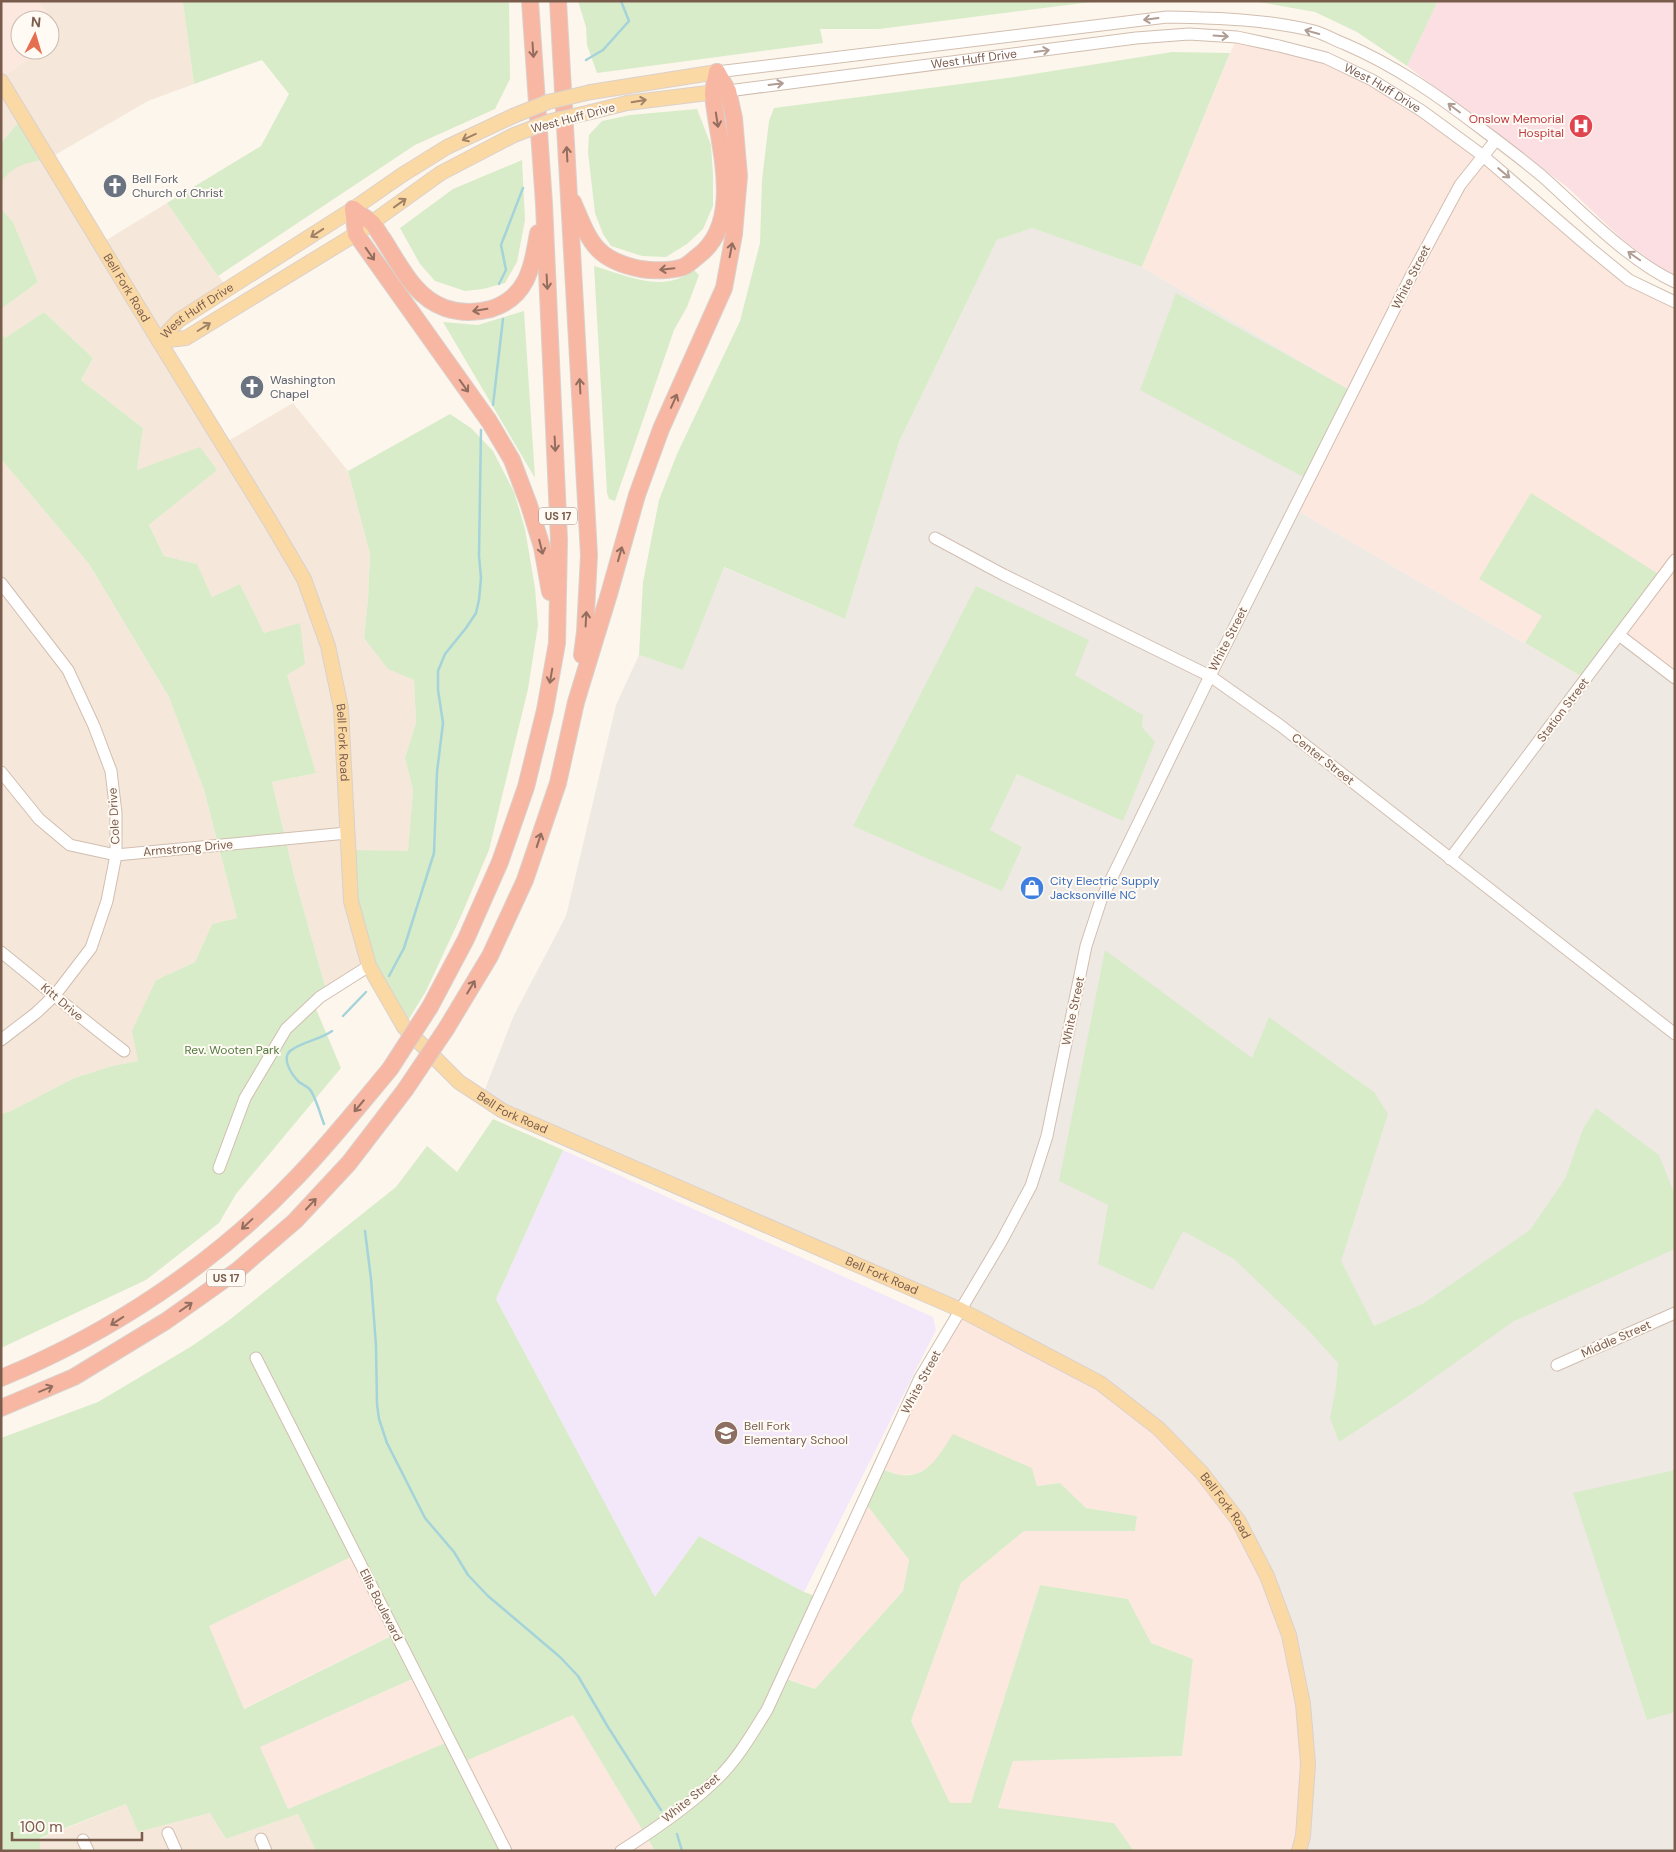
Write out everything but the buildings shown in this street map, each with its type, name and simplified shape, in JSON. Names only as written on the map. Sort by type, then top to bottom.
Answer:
[{"type":"highway","name":"US 17","points":[[1,1378],[36,1364],[105,1328],[174,1283],[240,1230],[296,1179],[390,1069],[430,1007],[466,939],[500,862],[526,787],[545,710],[556,643],[559,540],[544,204],[530,1]]},
{"type":"highway","name":"US 17","points":[[1,1408],[74,1377],[166,1321],[238,1270],[295,1221],[348,1163],[405,1090],[446,1029],[490,956],[525,880],[558,783],[576,702],[585,632],[589,555],[558,1]]},
{"type":"highway","points":[[569,190],[584,227],[598,251],[621,265],[652,270],[683,267],[706,250],[719,230],[724,203],[725,163],[721,91],[717,72]]},
{"type":"highway","points":[[576,702],[637,496],[661,429],[724,288],[734,234],[739,176],[734,118],[721,91]]},
{"type":"highway","points":[[353,209],[372,223],[414,288],[432,303],[466,312],[483,311],[497,306],[511,298],[521,287],[532,269],[544,204]]},
{"type":"highway","points":[[353,209],[356,234],[489,421],[512,460],[542,547],[549,583],[556,643]]},
{"type":"main road","name":"West Huff Drive","points":[[159,341],[179,320],[447,147],[548,102],[592,92],[717,72]]},
{"type":"main road","name":"Bell Fork Road","points":[[1,81],[304,579],[328,646],[341,708],[351,901],[369,966],[404,1027],[459,1082],[503,1111],[961,1310],[1100,1383],[1158,1428],[1202,1473],[1238,1520],[1266,1576],[1289,1635],[1303,1704],[1308,1764],[1303,1836],[1299,1851]]},
{"type":"main road","name":"West Huff Drive","points":[[159,341],[186,338],[356,234],[441,174],[514,135],[551,121],[627,103],[721,91]]},
{"type":"street","name":"West Huff Drive","points":[[717,72],[1167,17],[1218,18],[1275,24],[1316,32],[1362,51],[1405,74],[1450,104],[1537,172],[1626,251],[1675,282]]},
{"type":"street","name":"West Huff Drive","points":[[721,91],[1136,38],[1189,34],[1237,37],[1279,46],[1326,58],[1372,80],[1422,111],[1482,155],[1630,280],[1675,302]]},
{"type":"street","name":"White Street","points":[[621,1851],[642,1838],[721,1776],[747,1743],[767,1710],[920,1378],[1001,1242],[1030,1186],[1047,1136],[1086,946],[1101,900],[1210,676],[1411,276],[1460,185],[1482,155],[1496,140]]},
{"type":"street","name":"Center Street","points":[[935,538],[1004,575],[1210,676],[1281,726],[1675,1034]]},
{"type":"street","name":"Station Street","points":[[1450,859],[1675,560]]},
{"type":"street","name":"Cole Drive","points":[[1,584],[68,670],[94,726],[111,771],[116,813],[116,854],[107,901],[91,948],[55,995],[36,1013],[1,1040]]},
{"type":"street","points":[[1619,635],[1675,678]]},
{"type":"street","name":"Armstrong Drive","points":[[1,772],[39,819],[70,845],[116,854],[347,833]]},
{"type":"street","name":"Kitt Drive","points":[[1,952],[55,995],[70,1010],[124,1051]]},
{"type":"street","points":[[219,1168],[245,1098],[286,1029],[320,997],[369,966]]},
{"type":"street","name":"Middle Street","points":[[1557,1365],[1675,1313]]},
{"type":"street","name":"Ellis Boulevard","points":[[256,1358],[506,1851]]},
{"type":"street","points":[[168,1833],[176,1851]]},
{"type":"street","points":[[261,1839],[266,1851]]},
{"type":"street","points":[[83,1840],[88,1851]]},
{"type":"shaded area","points":[[1,1],[39,1],[45,10],[10,10],[10,60],[27,60],[1,78]]},
{"type":"shaded area","points":[[39,1],[185,1],[183,3],[194,84],[148,101],[48,159],[21,119],[1,143],[1,78],[27,60],[60,60],[60,10],[45,10]]},
{"type":"shaded area","name":"Onslow Memorial Hospital","points":[[1438,1],[1675,1],[1675,276],[1668,274],[1622,239],[1567,187],[1407,66]]},
{"type":"shaded area","points":[[1237,37],[1326,58],[1422,111],[1629,280],[1675,302],[1675,678],[1586,679],[1295,509],[1353,392],[1142,267]]},
{"type":"shaded area","points":[[48,159],[100,244],[167,203],[228,289],[159,341],[223,444],[293,403],[348,471],[370,554],[364,638],[388,668],[414,680],[416,723],[405,758],[413,790],[408,852],[369,966],[327,993],[295,879],[272,782],[316,773],[286,675],[300,624],[264,633],[240,584],[212,597],[196,564],[164,556],[149,525],[216,470],[137,470],[143,428],[81,380],[93,358],[44,312],[5,338],[1,332],[1,309],[38,282],[13,222],[1,209],[1,183],[7,172],[24,163]]},
{"type":"shaded area","points":[[1032,228],[1142,267],[1353,392],[1295,509],[1586,679],[1619,635],[1675,678],[1675,1851],[1299,1851],[1308,1763],[1289,1635],[1238,1520],[1158,1428],[1040,1351],[482,1097],[514,1015],[566,916],[616,705],[639,655],[683,670],[723,567],[845,619],[899,442],[997,240]]},
{"type":"shaded area","points":[[1,459],[89,564],[169,697],[204,790],[237,918],[212,924],[195,962],[156,980],[139,1061],[112,1066],[74,1078],[11,1111],[1,1114]]},
{"type":"shaded area","name":"Bell Fork Elementary School","points":[[563,1150],[933,1317],[936,1330],[804,1592],[699,1536],[655,1598],[496,1299]]},
{"type":"shaded area","points":[[961,1310],[1100,1383],[1202,1473],[1267,1576],[1303,1704],[1299,1851],[1134,1851],[1114,1823],[998,1809],[1013,1761],[1182,1756],[1193,1659],[1151,1643],[1128,1599],[1040,1585],[971,1804],[950,1803],[911,1721],[961,1583],[1024,1531],[1135,1531],[1137,1516],[1086,1508],[1060,1483],[1037,1486],[930,1467],[915,1474],[900,1475],[879,1468]]},
{"type":"shaded area","points":[[863,1500],[909,1560],[903,1591],[815,1689],[783,1677]]},
{"type":"shaded area","points":[[355,1555],[396,1633],[243,1709],[208,1626]]},
{"type":"shaded area","points":[[418,1677],[450,1741],[288,1809],[259,1747]]},
{"type":"shaded area","points":[[573,1715],[655,1851],[506,1851],[461,1763]]},
{"type":"shaded area","points":[[126,1804],[138,1832],[210,1813],[226,1839],[298,1814],[316,1851],[40,1851],[40,1839]]},
{"type":"green space","points":[[185,1],[509,1],[510,79],[495,109],[415,145],[218,276],[167,203],[261,146],[289,94],[262,60],[194,84],[183,3]]},
{"type":"green space","points":[[578,1],[1099,1],[879,29],[820,29],[823,43],[597,73],[587,45],[586,27]]},
{"type":"green space","points":[[1253,1],[1438,1],[1407,66],[1357,32],[1315,12]]},
{"type":"green space","points":[[1172,52],[1230,53],[1142,267],[1032,228],[997,240],[899,442],[845,619],[724,567],[683,670],[639,655],[643,582],[659,500],[677,454],[740,321],[760,243],[762,180],[769,121],[774,108],[1015,77]]},
{"type":"green space","points":[[697,109],[711,145],[713,175],[713,206],[703,229],[687,244],[666,257],[642,256],[611,246],[603,234],[595,213],[588,152],[589,135],[602,121],[630,115]]},
{"type":"green space","points":[[21,119],[48,159],[28,163],[16,168],[1,183],[1,143]]},
{"type":"green space","points":[[522,160],[525,220],[517,262],[505,283],[483,289],[465,291],[435,281],[420,264],[400,228],[453,189]]},
{"type":"green space","points":[[1,209],[13,222],[38,282],[1,309]]},
{"type":"green space","points":[[594,266],[645,281],[670,281],[694,270],[699,275],[687,307],[674,330],[615,501],[609,499],[607,493]]},
{"type":"green space","points":[[1176,293],[1353,392],[1309,480],[1140,390]]},
{"type":"green space","points":[[524,311],[535,478],[443,322],[478,325]]},
{"type":"green space","name":"Rev. Wooten Park","points":[[44,312],[93,358],[81,380],[143,428],[137,470],[200,447],[217,470],[149,525],[164,556],[197,564],[212,597],[240,584],[264,633],[300,623],[305,664],[287,675],[316,773],[272,782],[295,879],[327,993],[313,1002],[341,1068],[236,1194],[219,1223],[146,1280],[1,1348],[1,1114],[11,1111],[74,1078],[112,1066],[138,1061],[132,1031],[156,980],[195,962],[212,924],[237,918],[204,790],[169,697],[89,564],[1,459],[1,332],[5,338]]},
{"type":"green space","points":[[450,414],[471,428],[493,451],[514,492],[525,529],[535,588],[538,625],[528,689],[489,850],[426,991],[404,1027],[369,966],[348,850],[408,851],[413,790],[405,758],[416,723],[414,680],[388,669],[364,638],[370,554],[348,471]]},
{"type":"green space","points":[[1531,493],[1663,577],[1586,679],[1525,643],[1542,616],[1479,579]]},
{"type":"green space","points":[[976,586],[1089,640],[1075,675],[1143,715],[1142,727],[1155,742],[1123,821],[1017,774],[990,830],[1022,847],[1002,891],[853,826]]},
{"type":"green space","points":[[1105,950],[1252,1058],[1269,1017],[1374,1092],[1388,1114],[1341,1261],[1374,1326],[1424,1303],[1530,1230],[1565,1179],[1583,1129],[1596,1108],[1659,1155],[1675,1195],[1675,1249],[1514,1321],[1400,1402],[1339,1442],[1330,1418],[1338,1363],[1309,1331],[1234,1259],[1183,1231],[1153,1290],[1098,1264],[1108,1205],[1059,1181]]},
{"type":"green space","points":[[493,1119],[563,1150],[496,1299],[655,1597],[699,1536],[804,1592],[819,1597],[784,1678],[815,1689],[903,1591],[909,1560],[863,1500],[878,1468],[901,1475],[919,1473],[938,1457],[953,1434],[1032,1468],[1037,1486],[1060,1483],[1086,1508],[1137,1516],[1135,1531],[1024,1531],[961,1583],[911,1721],[950,1803],[971,1803],[1040,1585],[1128,1599],[1151,1643],[1193,1659],[1182,1756],[1013,1761],[998,1808],[1114,1823],[1134,1851],[655,1851],[573,1715],[461,1763],[506,1851],[316,1851],[298,1814],[226,1839],[210,1813],[138,1832],[126,1804],[40,1838],[40,1851],[1,1851],[1,1438],[98,1402],[192,1346],[228,1321],[396,1187],[427,1146],[457,1172]],"holes":[[[355,1555],[395,1634],[244,1709],[209,1626]],[[417,1677],[450,1741],[288,1809],[260,1747]]]},
{"type":"green space","points":[[1675,1470],[1675,1712],[1647,1720],[1573,1493]]},
{"type":"waterway","points":[[586,60],[603,50],[629,21],[621,1]]},
{"type":"waterway","points":[[499,284],[506,270],[501,245],[523,188]]},
{"type":"waterway","points":[[493,405],[503,319]]},
{"type":"waterway","points":[[389,976],[404,948],[434,853],[437,772],[443,723],[438,690],[438,671],[445,654],[476,613],[479,600],[481,578],[479,556],[481,430]]},
{"type":"waterway","points":[[343,1016],[366,992]]},
{"type":"waterway","points":[[324,1124],[311,1091],[293,1075],[288,1067],[287,1058],[290,1051],[332,1031]]},
{"type":"waterway","points":[[365,1231],[376,1346],[379,1419],[387,1443],[425,1518],[454,1552],[468,1575],[488,1596],[560,1657],[578,1676],[661,1810]]},
{"type":"waterway","points":[[677,1834],[682,1851]]},
{"type":"place","name":"Onslow Memorial Hospital","points":[[1581,126]]},
{"type":"place","name":"Bell Fork Church of Christ","points":[[115,186]]},
{"type":"place","name":"Washington Chapel","points":[[252,387]]},
{"type":"place","name":"City Electric Supply Jacksonville NC","points":[[1032,888]]},
{"type":"place","name":"Bell Fork Elementary School","points":[[726,1433]]}]
